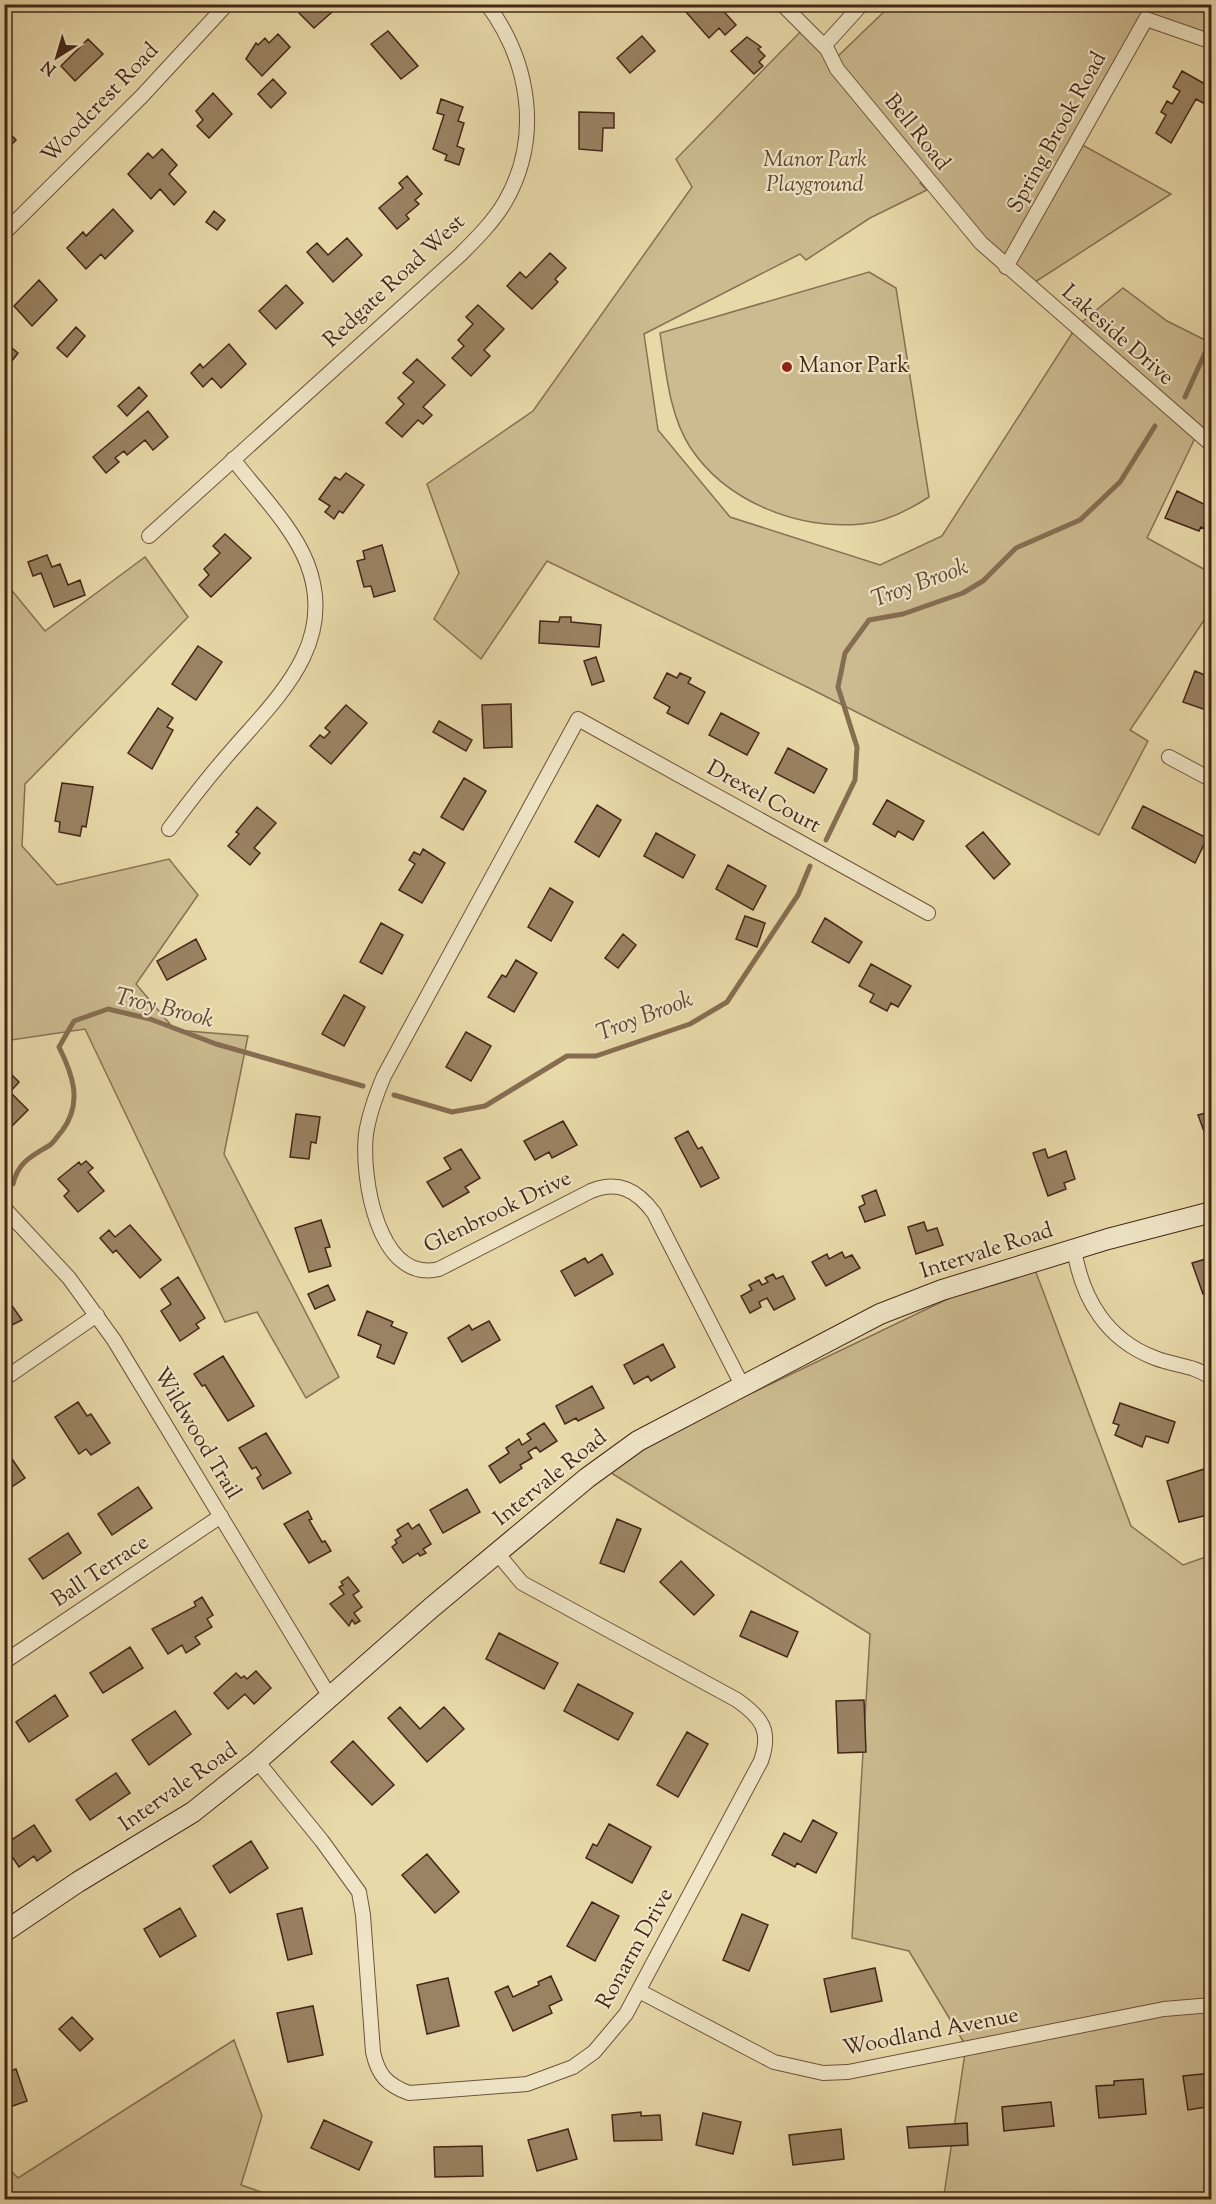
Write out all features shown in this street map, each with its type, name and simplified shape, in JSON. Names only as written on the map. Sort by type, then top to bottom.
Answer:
[{"type":"street","name":"Woodcrest Road","points":[[4,233],[142,96],[228,4]]},
{"type":"street","name":"Redgate Road West","points":[[149,536],[461,254],[503,204],[522,163],[527,137],[528,109],[524,82],[513,48],[487,4]]},
{"type":"street","name":"Bell Road","points":[[782,4],[824,46],[837,69],[981,243],[1023,282]]},
{"type":"street","points":[[824,46],[862,4]]},
{"type":"street","name":"Spring Brook Road","points":[[1006,267],[1146,19],[1212,42]]},
{"type":"street","name":"Lakeside Drive","points":[[1023,282],[1212,445]]},
{"type":"street","points":[[169,829],[206,779],[296,673],[311,638],[314,597],[308,565],[280,521],[233,459]]},
{"type":"street","name":"Drexel Court","points":[[578,719],[928,913]]},
{"type":"street","name":"Glenbrook Drive","points":[[578,719],[384,1076],[374,1099],[366,1133],[365,1161],[370,1194],[388,1245],[404,1264],[415,1270],[427,1272],[458,1261],[602,1186],[627,1188],[638,1194],[654,1213],[742,1384]]},
{"type":"street","points":[[1169,757],[1212,780]]},
{"type":"street","name":"Wildwood Trail","points":[[4,1208],[69,1278],[97,1315],[330,1697]]},
{"type":"street","name":"Intervale Road","points":[[4,1932],[78,1882],[193,1812],[258,1761],[497,1553],[587,1478],[638,1441],[742,1384],[880,1314],[942,1290],[1212,1212]]},
{"type":"street","points":[[1074,1250],[1081,1282],[1091,1305],[1114,1334],[1134,1349],[1157,1359],[1199,1370],[1212,1378]]},
{"type":"street","points":[[4,1379],[97,1315]]},
{"type":"street","name":"Ball Terrace","points":[[4,1662],[221,1516]]},
{"type":"street","name":"Ronarm Drive","points":[[258,1761],[347,1873],[359,1892],[363,1915],[373,2052],[377,2068],[393,2087],[409,2093],[527,2084],[551,2077],[594,2052],[614,2030],[639,1991],[761,1761],[765,1749],[762,1724],[756,1714],[737,1700],[522,1583],[497,1553]]},
{"type":"street","name":"Woodland Avenue","points":[[639,1991],[774,2062],[823,2073],[848,2073],[1164,2009],[1212,2006]]},
{"type":"green space","name":"Manor Park Playground","points":[[891,5],[1211,5],[1211,46],[1154,20],[1077,142],[1171,194],[1032,284],[925,179],[920,183],[927,190],[870,218],[806,260],[800,254],[644,334],[658,430],[730,517],[880,565],[942,536],[1076,327],[1123,288],[1167,321],[1211,343],[1211,449],[1195,438],[1147,538],[1211,573],[1211,610],[1130,730],[1148,741],[1099,835],[809,688],[547,561],[481,659],[434,619],[459,573],[427,484],[533,411],[692,187],[676,159],[806,26],[837,57]]},
{"type":"green space","name":"Manor Park","points":[[869,272],[896,288],[929,497],[897,515],[880,521],[838,525],[789,517],[743,497],[705,466],[683,434],[673,406],[660,333]]},
{"type":"green space","points":[[145,557],[188,617],[25,784],[22,846],[57,885],[169,859],[198,895],[136,984],[175,1030],[248,1036],[224,1154],[339,1377],[306,1398],[257,1312],[225,1322],[85,1029],[5,1041],[5,582],[45,631]]},
{"type":"green space","points":[[1031,1259],[1131,1526],[1183,1565],[1211,1555],[1211,2199],[887,2199],[944,2195],[966,2046],[909,1951],[852,1938],[870,1634],[600,1466]]},
{"type":"green space","points":[[234,2040],[262,2116],[241,2185],[282,2199],[5,2199],[5,2165],[18,2178]]},
{"type":"building","points":[[308,4],[341,4],[314,28],[299,13]]},
{"type":"building","points":[[695,4],[717,4],[736,25],[725,35],[719,28],[709,38],[686,12]]},
{"type":"building","points":[[388,31],[418,66],[401,79],[371,44]]},
{"type":"building","points":[[278,34],[290,47],[262,76],[246,59],[256,43],[258,45],[265,38],[269,43]]},
{"type":"building","points":[[642,36],[655,51],[630,73],[617,58]]},
{"type":"building","points":[[747,37],[761,47],[758,49],[765,56],[759,62],[763,66],[754,74],[731,51]]},
{"type":"building","points":[[88,39],[103,54],[75,81],[61,66]]},
{"type":"building","points":[[1182,71],[1212,88],[1212,93],[1205,104],[1196,99],[1171,143],[1156,133],[1166,115],[1161,112],[1167,101],[1172,104],[1180,91],[1173,87]]},
{"type":"building","points":[[273,79],[286,93],[271,108],[258,94]]},
{"type":"building","points":[[213,93],[232,114],[209,138],[197,126],[203,120],[196,111]]},
{"type":"building","points":[[441,99],[463,107],[458,121],[464,123],[457,146],[464,149],[459,165],[445,160],[447,155],[433,149],[444,115],[437,113]]},
{"type":"building","points":[[579,112],[614,113],[614,128],[603,128],[602,151],[579,149]]},
{"type":"building","points":[[4,127],[16,140],[9,147],[12,150],[5,157]]},
{"type":"building","points":[[162,149],[177,165],[169,174],[186,192],[174,205],[160,189],[151,199],[128,174],[148,153],[153,158]]},
{"type":"building","points":[[407,176],[422,194],[415,200],[419,204],[406,215],[409,219],[397,229],[379,208],[403,188],[399,183]]},
{"type":"building","points":[[113,209],[133,231],[105,259],[101,254],[86,269],[67,248],[83,232],[86,236]]},
{"type":"building","points":[[214,211],[225,220],[217,230],[206,222]]},
{"type":"building","points":[[347,238],[362,255],[333,282],[307,252],[317,243],[328,255]]},
{"type":"building","points":[[550,253],[566,268],[555,279],[558,282],[532,309],[507,286],[520,272],[526,278]]},
{"type":"building","points":[[39,280],[57,300],[32,326],[14,306]]},
{"type":"building","points":[[286,285],[303,303],[276,329],[259,311]]},
{"type":"building","points":[[478,305],[504,329],[484,350],[490,356],[471,376],[452,358],[464,346],[458,340],[473,324],[466,317]]},
{"type":"building","points":[[76,327],[85,336],[67,357],[57,348]]},
{"type":"building","points":[[6,343],[18,353],[4,371],[4,345]]},
{"type":"building","points":[[229,344],[246,364],[221,388],[212,378],[203,387],[191,373],[200,364],[203,368]]},
{"type":"building","points":[[417,359],[445,385],[423,407],[432,415],[423,424],[418,420],[402,437],[386,423],[404,404],[398,398],[414,382],[403,373]]},
{"type":"building","points":[[139,387],[147,396],[127,416],[118,406]]},
{"type":"building","points":[[148,411],[168,437],[153,450],[145,440],[127,455],[124,451],[115,458],[119,462],[106,473],[93,457]]},
{"type":"building","points":[[346,473],[364,485],[343,513],[339,511],[334,519],[325,512],[330,506],[319,499],[335,477],[340,480]]},
{"type":"building","points":[[1177,491],[1210,507],[1207,513],[1212,515],[1212,532],[1201,527],[1199,531],[1165,518]]},
{"type":"building","points":[[225,534],[251,558],[211,597],[199,585],[209,575],[204,569],[220,553],[213,546]]},
{"type":"building","points":[[382,545],[395,591],[374,597],[371,586],[364,587],[357,561],[365,559],[363,551]]},
{"type":"building","points":[[47,555],[52,567],[60,564],[68,585],[80,580],[85,595],[54,607],[41,573],[33,576],[28,562]]},
{"type":"building","points":[[560,617],[571,617],[571,622],[601,625],[599,647],[539,643],[540,621],[559,622]]},
{"type":"building","points":[[198,646],[222,662],[196,700],[172,684]]},
{"type":"building","points":[[596,657],[604,681],[592,685],[584,661]]},
{"type":"building","points":[[1195,671],[1212,678],[1212,712],[1183,702]]},
{"type":"building","points":[[667,673],[677,678],[680,673],[691,678],[688,683],[705,692],[688,724],[667,713],[670,707],[654,698]]},
{"type":"building","points":[[511,704],[512,747],[484,748],[482,705]]},
{"type":"building","points":[[346,705],[367,723],[331,764],[310,746],[320,735],[324,738],[330,732],[325,728]]},
{"type":"building","points":[[158,708],[173,718],[167,727],[173,730],[152,769],[128,753]]},
{"type":"building","points":[[721,713],[759,733],[747,755],[709,735]]},
{"type":"building","points":[[439,721],[472,740],[466,751],[433,732]]},
{"type":"building","points":[[788,748],[827,769],[814,793],[775,773]]},
{"type":"building","points":[[464,778],[486,791],[463,830],[441,817]]},
{"type":"building","points":[[62,783],[93,787],[86,827],[82,826],[80,836],[59,832],[60,822],[55,821]]},
{"type":"building","points":[[887,800],[924,821],[913,840],[898,831],[895,837],[873,824]]},
{"type":"building","points":[[597,805],[621,820],[599,857],[575,842]]},
{"type":"building","points":[[1143,806],[1207,838],[1195,863],[1132,828]]},
{"type":"building","points":[[257,807],[276,823],[254,848],[260,853],[250,865],[228,846],[239,834],[236,832]]},
{"type":"building","points":[[983,832],[1010,864],[994,879],[966,846]]},
{"type":"building","points":[[656,833],[695,855],[683,878],[644,856]]},
{"type":"building","points":[[423,849],[445,863],[422,903],[399,890],[415,864],[409,860],[414,852],[420,855]]},
{"type":"building","points":[[728,865],[766,886],[753,910],[716,889]]},
{"type":"building","points":[[550,888],[573,902],[551,941],[528,927]]},
{"type":"building","points":[[745,916],[765,923],[757,947],[736,939]]},
{"type":"building","points":[[825,918],[862,942],[849,963],[812,942]]},
{"type":"building","points":[[381,923],[403,935],[382,974],[360,962]]},
{"type":"building","points":[[623,934],[636,945],[618,968],[605,958]]},
{"type":"building","points":[[196,939],[206,959],[167,980],[157,961]]},
{"type":"building","points":[[516,960],[537,973],[514,1012],[488,997],[502,975],[506,977]]},
{"type":"building","points":[[871,964],[911,986],[898,1007],[891,1003],[887,1011],[870,1002],[874,994],[859,986]]},
{"type":"building","points":[[344,995],[365,1007],[344,1046],[322,1034]]},
{"type":"building","points":[[466,1032],[491,1046],[471,1081],[446,1067]]},
{"type":"building","points":[[6,1069],[19,1082],[10,1092],[28,1110],[12,1126],[4,1119]]},
{"type":"building","points":[[1209,1112],[1212,1141],[1208,1142],[1198,1115]]},
{"type":"building","points":[[296,1114],[320,1117],[316,1143],[311,1142],[309,1159],[290,1157]]},
{"type":"building","points":[[563,1121],[577,1145],[552,1158],[549,1152],[535,1160],[524,1141]]},
{"type":"building","points":[[688,1131],[698,1149],[702,1147],[719,1178],[701,1187],[675,1138]]},
{"type":"building","points":[[461,1149],[480,1178],[465,1187],[469,1192],[443,1207],[427,1182],[451,1169],[444,1158]]},
{"type":"building","points":[[1045,1149],[1048,1158],[1066,1151],[1075,1179],[1064,1183],[1066,1189],[1048,1196],[1033,1153]]},
{"type":"building","points":[[86,1161],[93,1168],[88,1172],[104,1191],[78,1212],[64,1196],[69,1191],[58,1179],[79,1162],[81,1165]]},
{"type":"building","points":[[876,1190],[885,1215],[865,1222],[859,1207],[865,1204],[862,1196]]},
{"type":"building","points":[[321,1220],[330,1247],[325,1248],[331,1266],[309,1272],[295,1228]]},
{"type":"building","points":[[924,1222],[927,1231],[937,1228],[943,1245],[916,1254],[908,1227]]},
{"type":"building","points":[[130,1225],[161,1260],[140,1278],[116,1250],[113,1253],[100,1238],[109,1230],[115,1237]]},
{"type":"building","points":[[842,1252],[845,1258],[852,1255],[860,1268],[826,1286],[812,1262],[827,1254],[829,1259]]},
{"type":"building","points":[[602,1254],[613,1274],[575,1296],[561,1271],[585,1258],[588,1263]]},
{"type":"building","points":[[1212,1257],[1212,1291],[1203,1294],[1192,1263]]},
{"type":"building","points":[[773,1274],[776,1279],[783,1276],[795,1299],[774,1310],[767,1298],[759,1302],[761,1307],[750,1313],[741,1296],[752,1290],[749,1285],[759,1280],[762,1285],[768,1282],[765,1278]]},
{"type":"building","points":[[178,1277],[205,1318],[196,1324],[199,1328],[180,1341],[161,1311],[171,1304],[161,1289]]},
{"type":"building","points":[[328,1285],[335,1300],[315,1309],[308,1294]]},
{"type":"building","points":[[8,1300],[22,1320],[4,1329],[4,1302]]},
{"type":"building","points":[[367,1311],[393,1322],[391,1326],[407,1333],[394,1364],[377,1357],[381,1345],[358,1335]]},
{"type":"building","points":[[489,1321],[500,1340],[462,1362],[448,1338],[469,1325],[472,1330]]},
{"type":"building","points":[[663,1344],[675,1367],[651,1381],[648,1376],[634,1384],[624,1365]]},
{"type":"building","points":[[223,1356],[254,1406],[228,1421],[205,1385],[202,1386],[194,1374]]},
{"type":"building","points":[[592,1386],[604,1408],[578,1421],[576,1418],[565,1424],[556,1406]]},
{"type":"building","points":[[78,1402],[87,1416],[91,1414],[110,1443],[91,1455],[86,1449],[79,1454],[55,1417]]},
{"type":"building","points":[[1120,1403],[1175,1422],[1168,1443],[1146,1436],[1142,1447],[1115,1435],[1119,1425],[1113,1423]]},
{"type":"building","points":[[544,1423],[557,1441],[540,1452],[536,1447],[528,1452],[532,1458],[520,1465],[522,1468],[500,1483],[489,1466],[509,1453],[506,1448],[519,1439],[522,1445],[531,1439],[527,1434]]},
{"type":"building","points":[[266,1433],[291,1473],[263,1489],[257,1478],[261,1475],[256,1467],[252,1469],[239,1448]]},
{"type":"building","points":[[10,1456],[25,1478],[4,1492],[4,1460]]},
{"type":"building","points":[[1204,1469],[1212,1495],[1212,1514],[1179,1522],[1167,1481]]},
{"type":"building","points":[[138,1487],[152,1508],[112,1535],[98,1514]]},
{"type":"building","points":[[467,1489],[480,1512],[443,1533],[430,1510]]},
{"type":"building","points":[[308,1511],[312,1519],[309,1520],[322,1542],[325,1541],[331,1551],[309,1563],[284,1524]]},
{"type":"building","points":[[617,1519],[641,1529],[624,1572],[600,1563]]},
{"type":"building","points":[[408,1523],[412,1529],[419,1524],[431,1544],[423,1549],[426,1553],[420,1556],[418,1553],[403,1563],[392,1547],[397,1543],[395,1540],[401,1536],[397,1530]]},
{"type":"building","points":[[68,1533],[81,1553],[43,1579],[29,1559]]},
{"type":"building","points":[[681,1561],[714,1595],[694,1615],[660,1582]]},
{"type":"building","points":[[348,1577],[359,1591],[353,1595],[362,1607],[354,1613],[360,1621],[355,1624],[352,1620],[349,1626],[330,1604],[344,1594],[339,1587],[343,1585],[341,1582]]},
{"type":"building","points":[[202,1597],[213,1615],[207,1619],[212,1627],[195,1637],[200,1644],[186,1653],[182,1645],[168,1654],[152,1629],[196,1606],[194,1602]]},
{"type":"building","points":[[751,1611],[798,1632],[787,1657],[740,1636]]},
{"type":"building","points":[[499,1633],[558,1663],[544,1689],[486,1659]]},
{"type":"building","points":[[130,1647],[143,1668],[103,1693],[90,1673]]},
{"type":"building","points":[[256,1671],[271,1688],[254,1704],[245,1694],[228,1709],[214,1693],[236,1673],[241,1678],[244,1676],[247,1679]]},
{"type":"building","points":[[578,1684],[633,1713],[618,1740],[564,1711]]},
{"type":"building","points":[[55,1695],[68,1716],[29,1742],[16,1722]]},
{"type":"building","points":[[864,1700],[866,1752],[838,1753],[836,1701]]},
{"type":"building","points":[[400,1707],[420,1729],[444,1707],[464,1729],[427,1762],[388,1718]]},
{"type":"building","points":[[175,1711],[191,1734],[149,1765],[132,1740]]},
{"type":"building","points":[[687,1732],[708,1744],[678,1797],[657,1785]]},
{"type":"building","points":[[353,1741],[394,1785],[372,1805],[331,1762]]},
{"type":"building","points":[[116,1773],[130,1793],[90,1820],[76,1800]]},
{"type":"building","points":[[813,1820],[837,1833],[816,1873],[797,1863],[795,1867],[772,1855],[784,1833],[801,1842]]},
{"type":"building","points":[[609,1824],[651,1847],[632,1883],[586,1858],[593,1844],[597,1846]]},
{"type":"building","points":[[34,1825],[51,1851],[37,1861],[34,1856],[19,1867],[4,1845]]},
{"type":"building","points":[[251,1841],[268,1868],[230,1893],[213,1866]]},
{"type":"building","points":[[427,1854],[459,1892],[435,1913],[402,1875]]},
{"type":"building","points":[[592,1902],[619,1916],[595,1961],[567,1946]]},
{"type":"building","points":[[180,1908],[196,1936],[160,1957],[144,1929]]},
{"type":"building","points":[[302,1908],[312,1954],[288,1960],[277,1914]]},
{"type":"building","points":[[742,1914],[768,1925],[749,1971],[723,1960]]},
{"type":"building","points":[[875,1968],[882,2001],[831,2012],[824,1979]]},
{"type":"building","points":[[551,1976],[562,2000],[549,2006],[552,2013],[513,2031],[495,1992],[508,1986],[513,1997],[539,1985],[538,1982]]},
{"type":"building","points":[[448,1978],[459,2026],[427,2034],[417,1985]]},
{"type":"building","points":[[313,2006],[323,2055],[288,2062],[277,2013]]},
{"type":"building","points":[[72,2017],[93,2039],[80,2051],[59,2029]]},
{"type":"building","points":[[16,2069],[27,2101],[4,2109],[4,2073]]},
{"type":"building","points":[[1212,2073],[1212,2106],[1188,2110],[1183,2076]]},
{"type":"building","points":[[1143,2079],[1146,2114],[1099,2118],[1096,2086],[1114,2085],[1114,2081]]},
{"type":"building","points":[[1051,2102],[1054,2126],[1004,2131],[1002,2107]]},
{"type":"building","points":[[641,2112],[641,2116],[660,2115],[662,2140],[614,2141],[612,2115]]},
{"type":"building","points":[[703,2113],[741,2122],[733,2154],[696,2145]]},
{"type":"building","points":[[324,2120],[372,2142],[359,2170],[311,2148]]},
{"type":"building","points":[[967,2123],[968,2145],[909,2148],[907,2127]]},
{"type":"building","points":[[568,2129],[577,2159],[537,2171],[528,2140]]},
{"type":"building","points":[[841,2129],[844,2159],[793,2165],[789,2135]]},
{"type":"building","points":[[482,2146],[483,2176],[435,2177],[434,2147]]},
{"type":"waterway","name":"Troy Brook","points":[[1185,397],[1205,353],[1212,347]]},
{"type":"waterway","name":"Troy Brook","points":[[826,840],[855,780],[857,747],[838,687],[845,653],[869,620],[903,614],[963,593],[983,581],[1016,548],[1080,520],[1120,482],[1155,426]]},
{"type":"waterway","name":"Troy Brook","points":[[394,1095],[452,1112],[485,1106],[567,1056],[596,1056],[690,1024],[727,1002],[798,895],[810,866]]},
{"type":"waterway","name":"Troy Brook","points":[[13,1184],[22,1165],[55,1140],[72,1110],[74,1100],[72,1078],[59,1047],[74,1021],[108,1009],[150,1019],[216,1044],[363,1086]]},
{"type":"waterway","name":"Troy Brook","points":[[4,1249],[10,1243]]},
{"type":"place","name":"Manor Park","points":[[787,367]]}]
